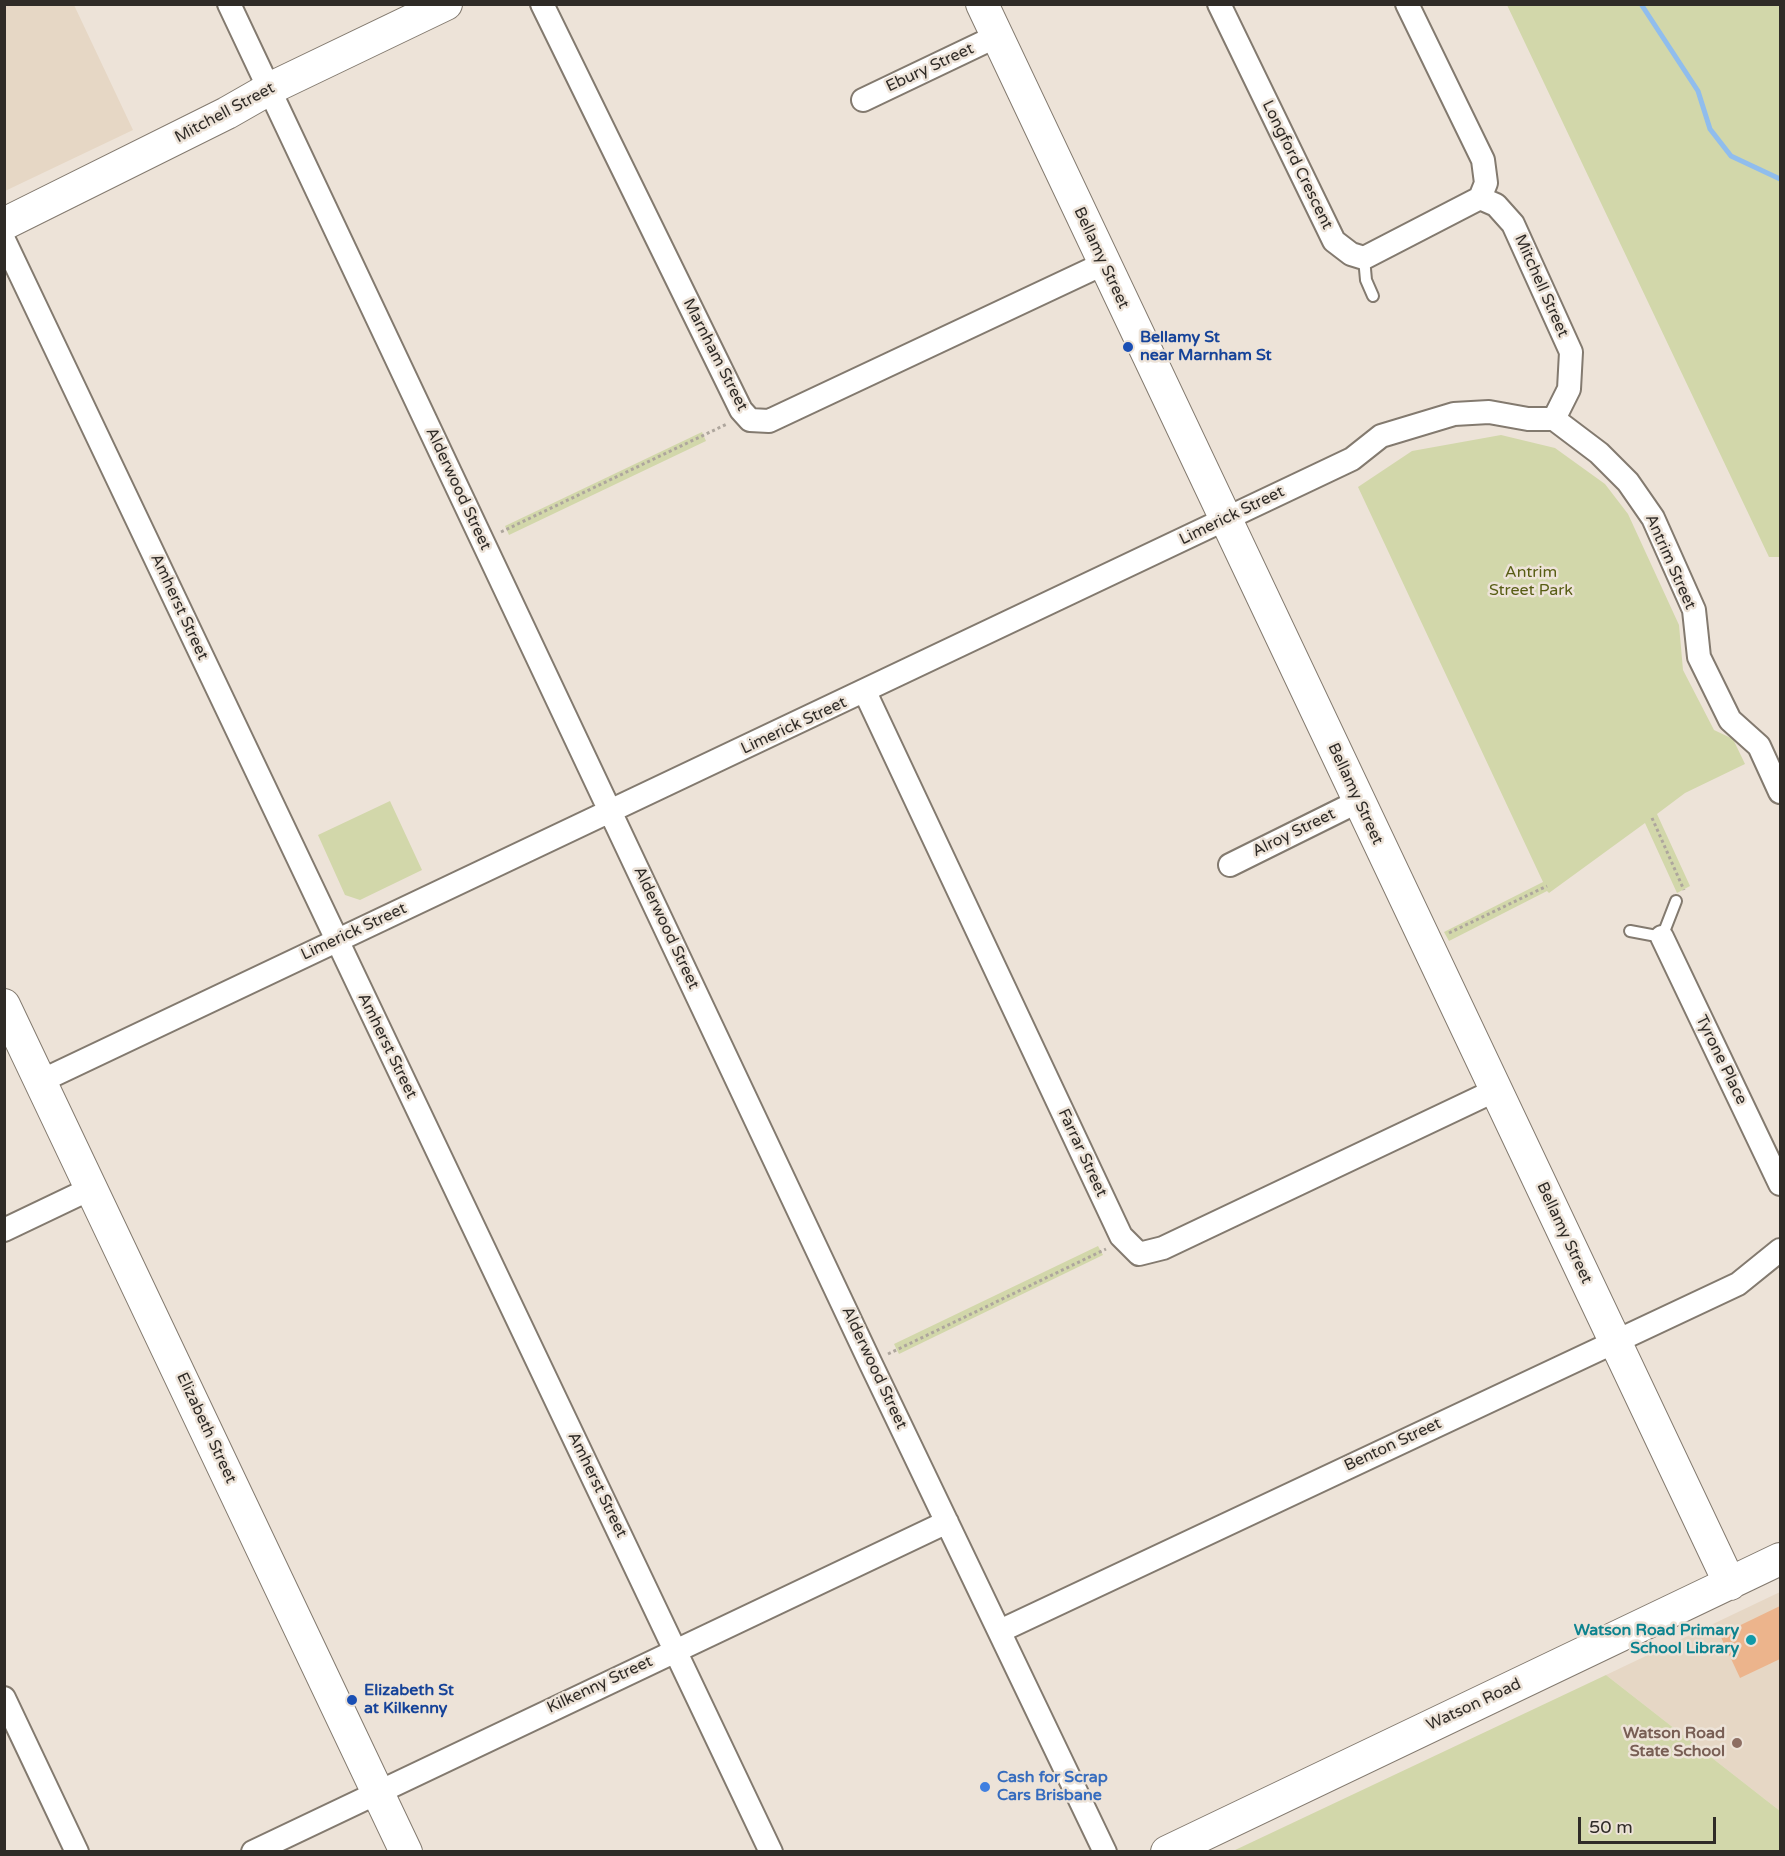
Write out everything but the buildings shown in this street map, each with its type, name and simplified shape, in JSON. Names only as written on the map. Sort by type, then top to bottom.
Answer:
[{"type":"street","name":"Alderwood Street","points":[[229,4],[870,1362],[1105,1851]]},
{"type":"street","name":"Mitchell Street","points":[[4,224],[227,113],[269,89],[446,4]]},
{"type":"street","name":"Marnham Street","points":[[542,4],[741,410],[750,420],[769,421],[1103,264]]},
{"type":"street","name":"Bellamy Street","points":[[982,4],[1103,264],[1730,1584]]},
{"type":"street","name":"Longford Crescent","points":[[1219,4],[1334,241],[1351,254],[1364,258]]},
{"type":"street","points":[[1364,258],[1480,198],[1486,183],[1482,160],[1407,4]]},
{"type":"street","name":"Ebury Street","points":[[863,100],[997,36]]},
{"type":"street","name":"Mitchell Street","points":[[1480,198],[1496,205],[1513,224],[1570,352],[1569,389],[1554,419]]},
{"type":"street","name":"Amherst Street","points":[[4,240],[771,1851]]},
{"type":"street","name":"Limerick Street","points":[[41,1081],[1352,459],[1381,436],[1454,414],[1489,412],[1528,419],[1554,419]]},
{"type":"street","name":"Antrim Street","points":[[1554,419],[1599,453],[1628,482],[1653,518],[1694,610],[1695,638],[1699,657],[1730,720],[1759,746],[1780,792]]},
{"type":"street","name":"Farrar Street","points":[[865,692],[1121,1236],[1139,1254],[1163,1248],[1496,1090]]},
{"type":"street","name":"Alroy Street","points":[[1230,865],[1359,801]]},
{"type":"street","name":"Tyrone Place","points":[[1662,937],[1780,1184]]},
{"type":"street","name":"Elizabeth Street","points":[[4,1005],[406,1851]]},
{"type":"street","points":[[4,1230],[92,1188]]},
{"type":"street","name":"Benton Street","points":[[1000,1631],[1737,1284],[1780,1250]]},
{"type":"street","name":"Kilkenny Street","points":[[253,1851],[947,1522]]},
{"type":"street","name":"Watson Road","points":[[1167,1851],[1780,1559]]},
{"type":"street","points":[[4,1698],[77,1851]]},
{"type":"lane","points":[[1364,258],[1366,280],[1373,296]]},
{"type":"lane","points":[[1630,931],[1662,937],[1676,901]]},
{"type":"path","points":[[482,540],[725,427],[741,410]]},
{"type":"path","points":[[1652,818],[1684,887],[1676,901]]},
{"type":"path","points":[[1426,945],[1547,886]]},
{"type":"path","points":[[870,1362],[1103,1252],[1121,1236]]},
{"type":"shaded area","points":[[5,4],[74,5],[133,130],[5,191]]},
{"type":"shaded area","name":"Watson Road State School","points":[[1780,1592],[1780,1811],[1606,1675]]},
{"type":"green space","points":[[1507,5],[1780,5],[1780,557],[1769,557]]},
{"type":"green space","points":[[702,432],[706,441],[509,535],[505,526]]},
{"type":"green space","name":"Antrim Street Park","points":[[1501,435],[1555,448],[1605,484],[1628,514],[1679,625],[1683,670],[1714,730],[1733,739],[1745,764],[1685,793],[1657,814],[1690,886],[1677,893],[1645,823],[1549,893],[1547,891],[1449,941],[1444,932],[1543,882],[1358,487],[1412,451]]},
{"type":"green space","points":[[390,801],[422,870],[360,900],[345,895],[318,835]]},
{"type":"green space","points":[[1098,1246],[1103,1255],[899,1354],[894,1344]]},
{"type":"green space","points":[[1606,1675],[1780,1811],[1780,1851],[1233,1851]]},
{"type":"waterway","points":[[1641,4],[1698,91],[1710,129],[1731,156],[1780,179]]},
{"type":"place","name":"Bellamy St near Marnham St","points":[[1128,347]]},
{"type":"place","name":"Watson Road Primary School Library","points":[[1751,1640]]},
{"type":"place","name":"Elizabeth St at Kilkenny","points":[[352,1700]]},
{"type":"place","name":"Watson Road State School","points":[[1737,1743]]},
{"type":"place","name":"Cash for Scrap Cars Brisbane","points":[[985,1787]]}]
